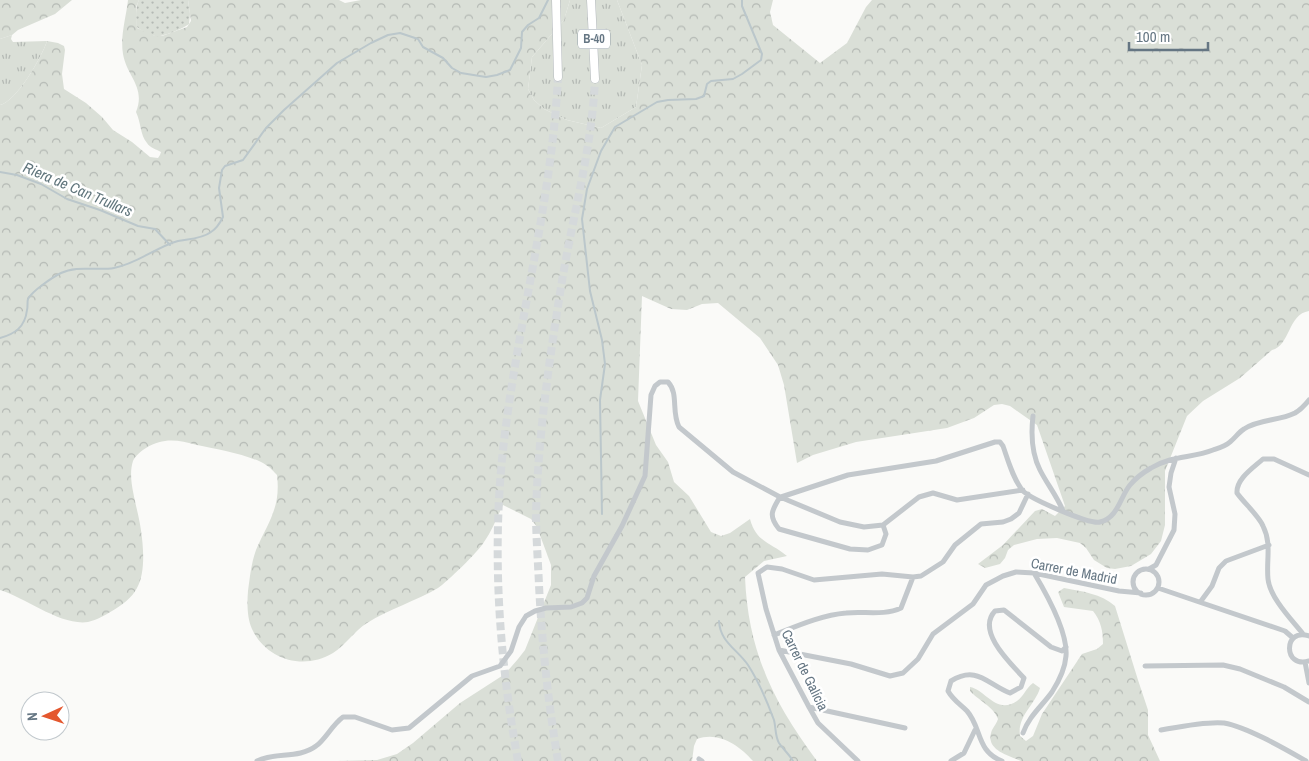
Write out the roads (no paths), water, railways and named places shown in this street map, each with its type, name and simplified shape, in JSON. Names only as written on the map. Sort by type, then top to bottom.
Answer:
[{"type":"highway","name":"B-40","points":[[556,0],[558,77]]},
{"type":"highway","name":"B-40","points":[[591,0],[594,79]]},
{"type":"street","points":[[257,761],[300,753],[316,747],[343,716],[355,717],[392,730],[409,728],[472,676],[500,666],[511,651],[519,627],[526,616],[546,608],[571,607],[582,603],[587,598],[594,576],[622,526],[645,476],[651,396],[655,386],[660,382],[668,382],[672,386],[675,419],[679,427],[733,472],[780,497],[840,522],[864,527],[884,525],[919,497],[933,493],[957,500],[1023,490]]},
{"type":"street","points":[[884,525],[886,534],[882,545],[868,550],[850,549],[779,529],[772,520],[772,510],[780,497],[848,474],[936,462],[1000,442],[1023,490],[1063,512],[1093,523],[1100,522],[1109,519],[1131,485],[1150,469],[1163,462],[1211,451],[1228,444],[1244,428],[1264,421],[1284,418],[1297,412],[1309,400]]},
{"type":"street","points":[[1032,416],[1031,433],[1039,468],[1063,512]]},
{"type":"street","points":[[1158,588],[1152,593],[1141,594],[1134,588],[1133,579],[1137,572],[1156,566],[1174,530],[1175,514],[1169,487],[1176,458]]},
{"type":"street","points":[[1293,638],[1306,635],[1277,600],[1268,582],[1267,562],[1269,545],[1263,525],[1237,493],[1236,487],[1243,477],[1263,459],[1274,459],[1309,475]]},
{"type":"street","points":[[774,635],[809,622],[845,613],[892,612],[901,608],[913,577],[921,576],[943,562],[955,545],[981,524],[1003,522],[1011,519],[1019,513],[1028,494]]},
{"type":"street","points":[[1201,601],[1212,586],[1219,568],[1226,561],[1269,545]]},
{"type":"street","name":"Carrer de Galícia","points":[[858,761],[818,723],[808,707],[779,650],[766,610],[758,573],[767,567],[782,569],[814,580],[882,574],[913,577]]},
{"type":"street","points":[[1149,569],[1158,576],[1158,588]]},
{"type":"street","name":"Carrer de Madrid","points":[[779,650],[851,664],[890,676],[903,673],[918,659],[933,634],[973,604],[986,585],[1003,576],[1016,572],[1034,573],[1141,594]]},
{"type":"street","points":[[1023,733],[1029,718],[1043,704],[1059,681],[1066,662],[1066,647],[1048,597],[1034,573]]},
{"type":"street","points":[[1158,588],[1285,631],[1293,638]]},
{"type":"street","points":[[1002,761],[986,751],[968,712],[952,698],[948,691],[951,681],[960,676],[978,675],[1010,693],[1022,688],[1024,678],[1009,662],[993,640],[989,626],[990,616],[996,611],[1004,610],[1051,647],[1062,651],[1066,647]]},
{"type":"street","points":[[1293,638],[1289,646],[1290,655],[1297,661],[1307,662],[1309,683]]},
{"type":"street","points":[[1145,666],[1223,665],[1240,669],[1284,687],[1309,702]]},
{"type":"street","points":[[808,707],[905,728]]},
{"type":"street","points":[[1161,730],[1199,724],[1223,723],[1255,734],[1306,761]]},
{"type":"street","points":[[950,761],[964,753],[976,729]]},
{"type":"waterway","points":[[0,338],[15,332],[22,325],[30,296],[43,284],[61,273],[74,269],[107,269],[122,266],[162,247],[178,241],[199,237],[213,231],[223,217],[219,188],[222,170],[225,166],[243,160],[266,128],[337,63],[371,43],[388,35],[400,33],[418,39],[423,47],[443,58],[452,68],[461,73],[486,77],[497,75],[510,70],[521,48],[522,32],[528,25],[539,18],[548,0]]},
{"type":"waterway","points":[[602,514],[600,400],[605,364],[602,340],[590,291],[582,219],[587,189],[601,151],[615,127],[657,102],[696,99],[704,96],[707,84],[711,81],[733,79],[761,60],[762,54],[742,6],[742,0]]},
{"type":"waterway","name":"Riera de Can Trullars","points":[[0,172],[17,175],[41,184],[67,199],[138,226],[155,229],[170,245]]},
{"type":"waterway","points":[[719,621],[722,634],[744,659],[756,678],[774,720],[778,740],[793,761]]},
{"type":"tunnel","points":[[518,761],[501,638],[498,515],[511,388],[543,211],[555,122],[558,77]]},
{"type":"tunnel","points":[[558,761],[548,695],[542,629],[536,531],[537,485],[552,343],[565,261],[586,158],[595,79]]}]
